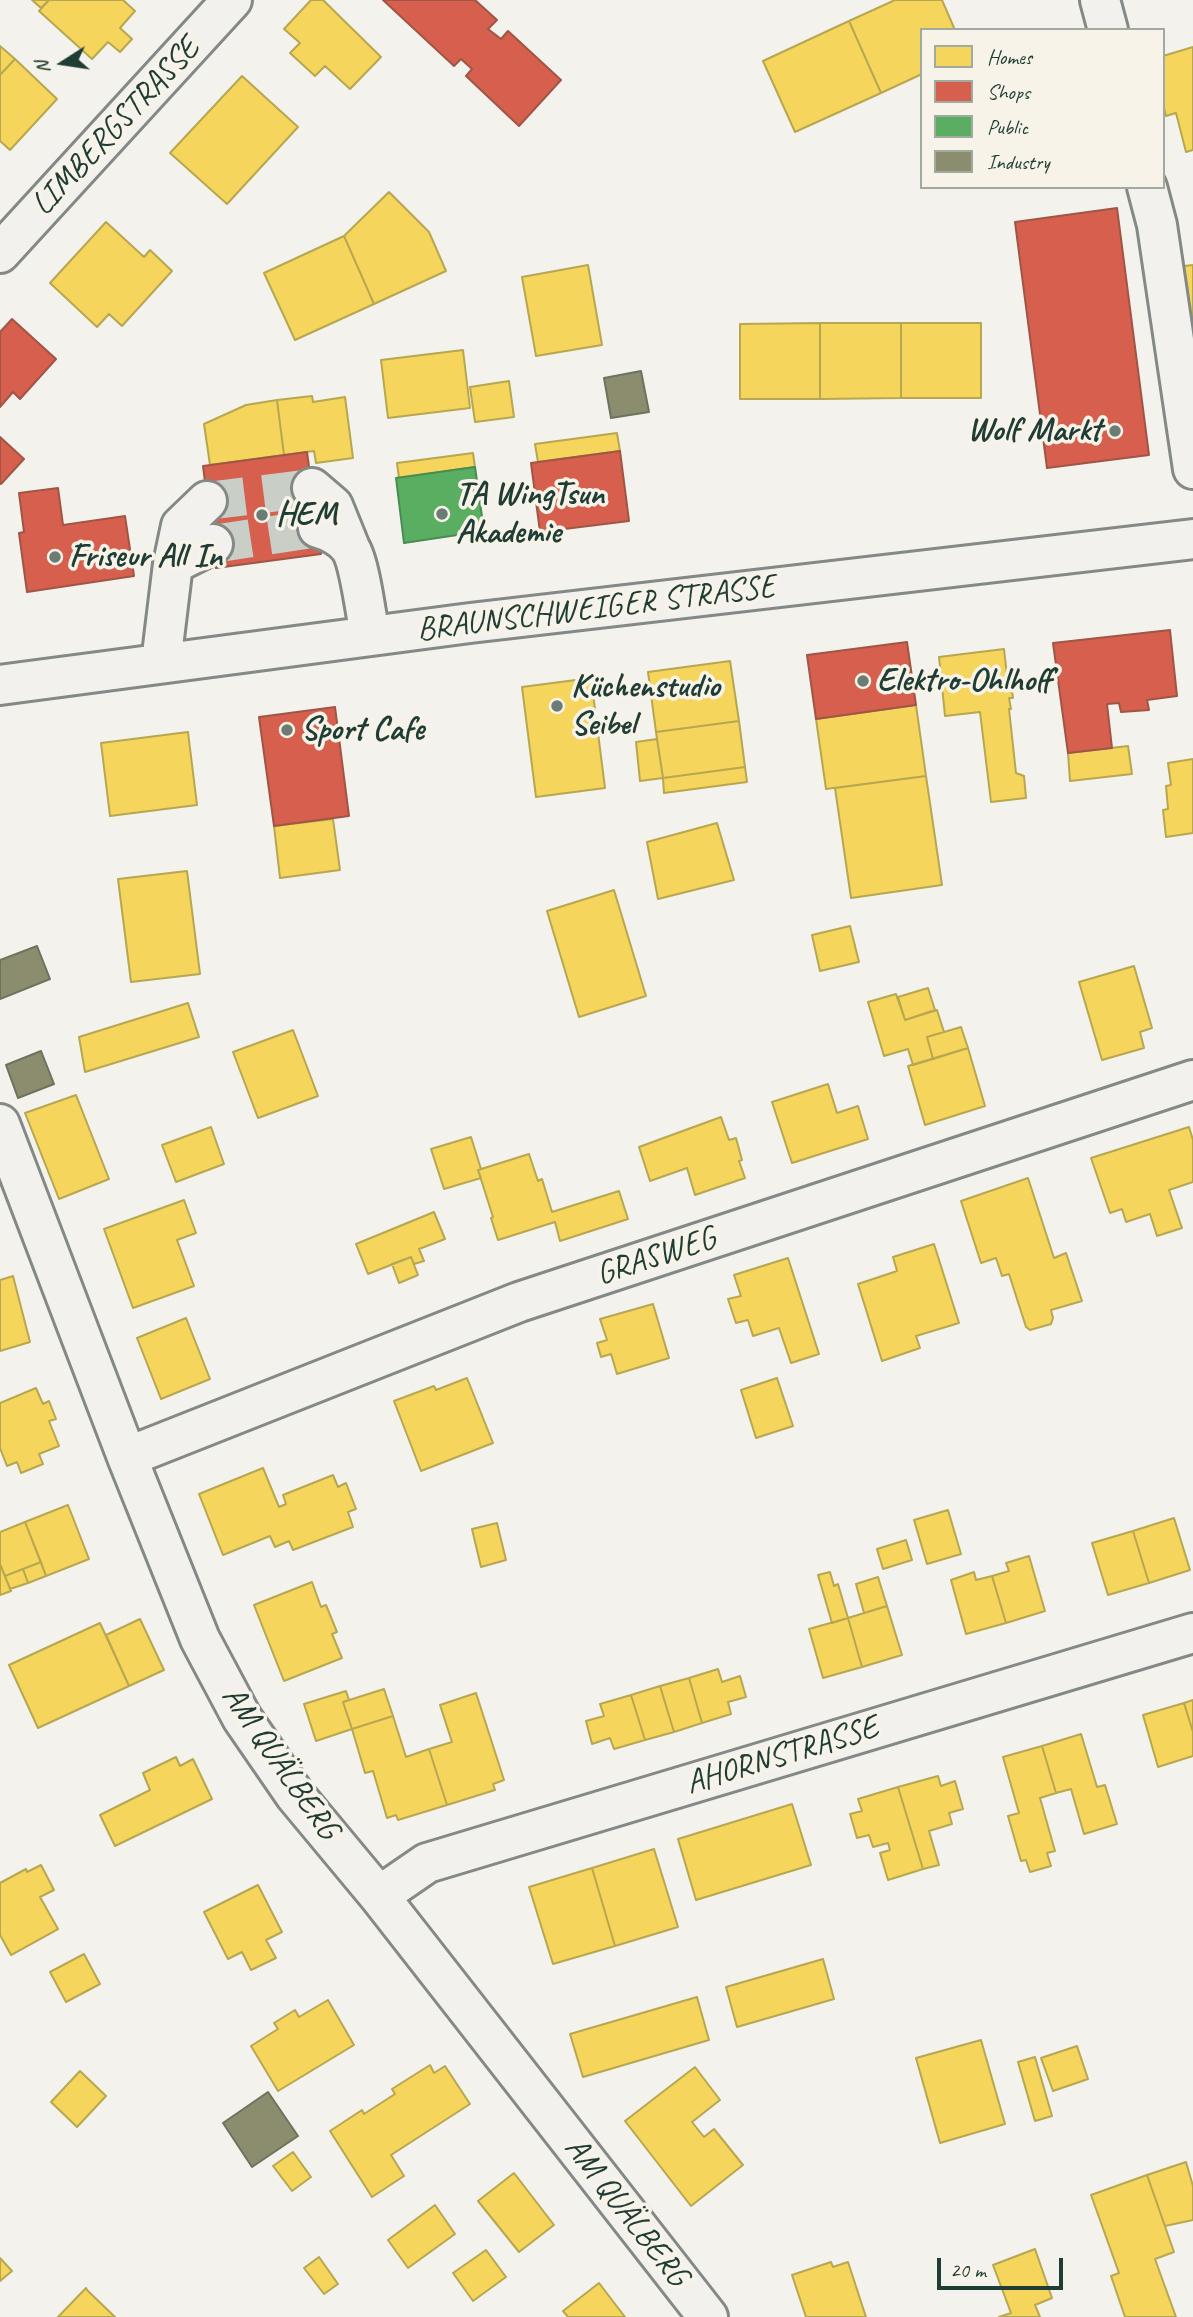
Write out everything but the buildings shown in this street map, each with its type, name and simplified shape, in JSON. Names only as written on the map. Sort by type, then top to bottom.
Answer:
[{"type":"street","name":"LIMBERGSTRASSE","points":[[0,253],[232,0]]},
{"type":"street","points":[[1101,0],[1108,28]]},
{"type":"street","points":[[1148,189],[1157,225],[1193,469]]},
{"type":"street","points":[[312,488],[333,506],[351,548],[361,583],[370,636]]},
{"type":"street","points":[[161,663],[173,564],[181,526],[207,501]]},
{"type":"street","points":[[317,528],[331,532],[351,548]]},
{"type":"street","name":"BRAUNSCHWEIGER STRASSE","points":[[0,685],[370,636],[1193,539]]},
{"type":"street","points":[[173,564],[213,544]]},
{"type":"street","name":"GRASWEG","points":[[127,1457],[519,1302],[1193,1080]]},
{"type":"street","name":"AM QUÄLBERG","points":[[0,1124],[127,1457],[200,1639],[242,1718],[295,1795],[379,1896],[708,2317]]},
{"type":"street","name":"AHORNSTRASSE","points":[[379,1896],[427,1863],[1193,1633]]},
{"type":"tunnel","points":[[207,501],[312,488]]},
{"type":"tunnel","points":[[213,544],[318,528]]},
{"type":"place","name":"Wolf Markt","points":[[1115,431]]},
{"type":"place","name":"TA WingTsun Akademie","points":[[442,514]]},
{"type":"place","name":"HEM","points":[[262,515]]},
{"type":"place","name":"Friseur All In","points":[[55,557]]},
{"type":"place","name":"Elektro-Ohlhoff","points":[[863,681]]},
{"type":"place","name":"Küchenstudio Seibel","points":[[557,706]]},
{"type":"place","name":"Sport Cafe","points":[[287,730]]}]
